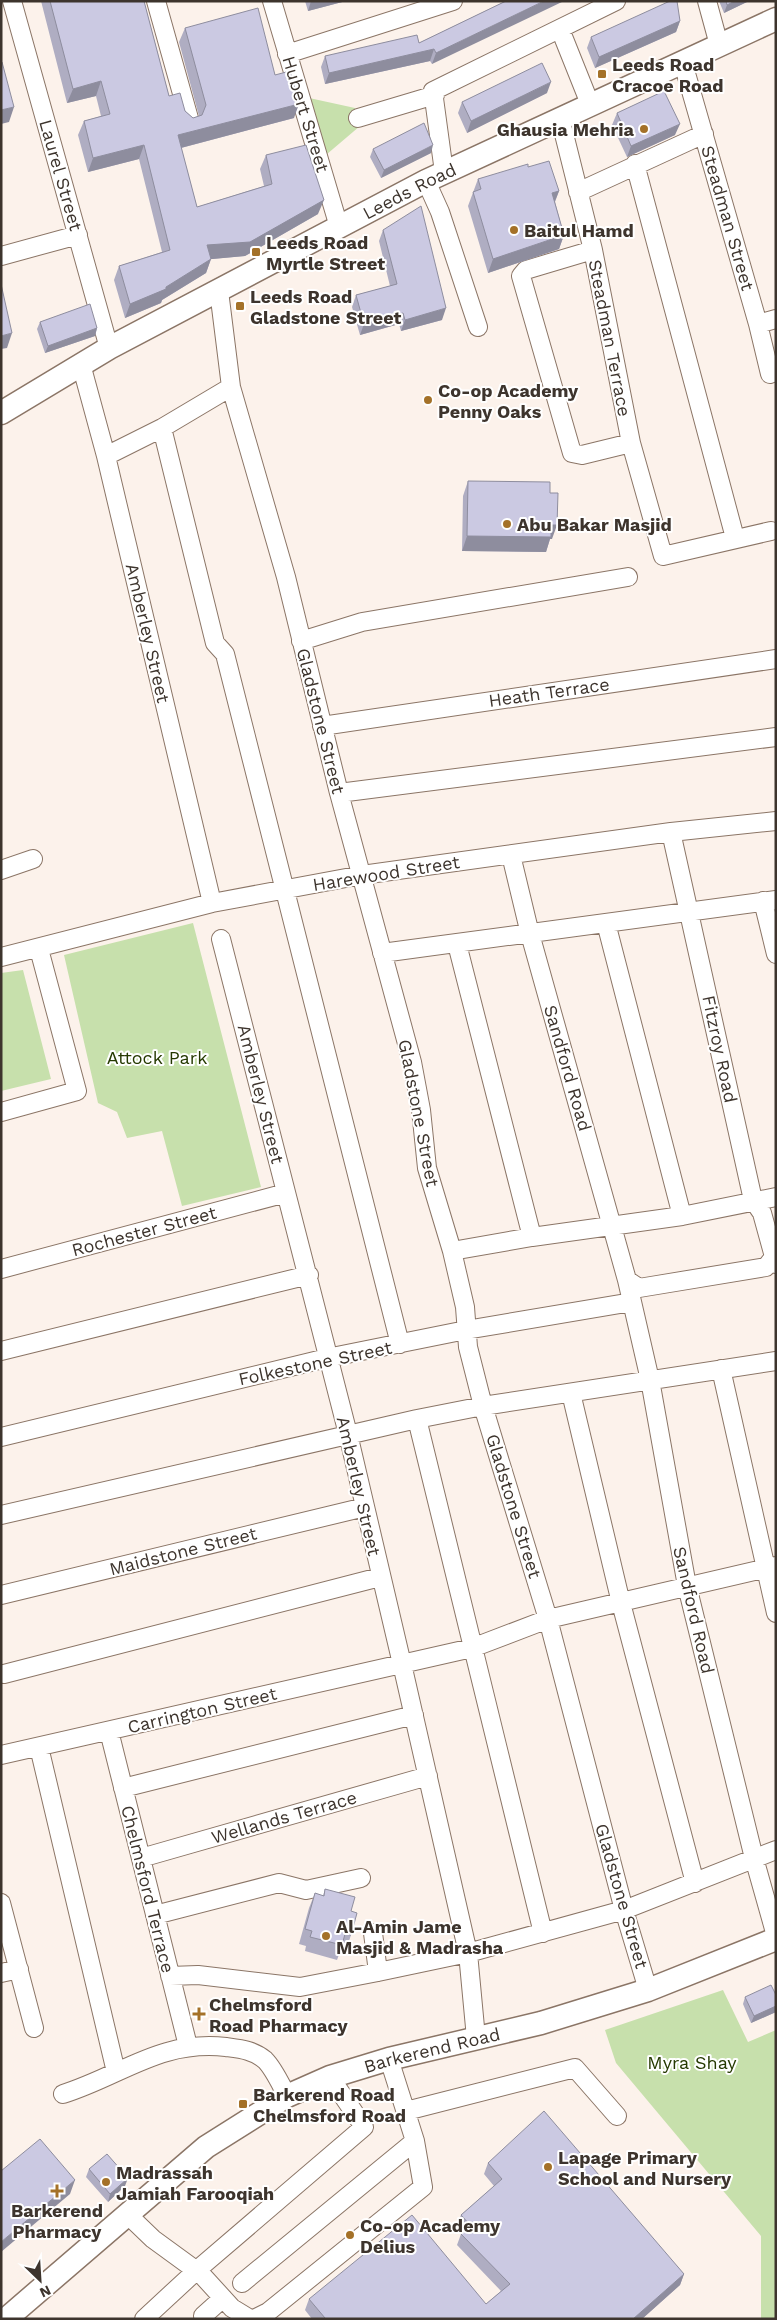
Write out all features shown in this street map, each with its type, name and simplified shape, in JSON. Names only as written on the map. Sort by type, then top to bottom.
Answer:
[{"type":"main road","name":"Leeds Road","points":[[1,413],[110,348],[435,177],[776,19]]},
{"type":"main road","name":"Barkerend Road","points":[[6,2319],[206,2147],[287,2096],[330,2077],[389,2059],[541,2023],[648,1990],[776,1938]]},
{"type":"street","name":"Laurel Street","points":[[12,1],[110,348]]},
{"type":"street","points":[[156,1],[190,122]]},
{"type":"street","name":"Hubert Street","points":[[272,1],[339,227]]},
{"type":"street","points":[[288,54],[453,1]]},
{"type":"street","points":[[358,118],[434,93],[616,1]]},
{"type":"street","points":[[707,1],[719,45]]},
{"type":"street","points":[[560,29],[590,104]]},
{"type":"street","name":"Steadman Street","points":[[683,63],[758,324],[770,374]]},
{"type":"street","points":[[434,93],[435,177],[440,212],[478,327]]},
{"type":"street","name":"Steadman Terrace","points":[[560,118],[593,250],[631,443],[663,556],[735,538]]},
{"type":"street","points":[[578,192],[635,164],[704,134]]},
{"type":"street","points":[[635,164],[735,538],[771,531]]},
{"type":"street","points":[[1,256],[78,236]]},
{"type":"street","points":[[593,250],[526,270],[521,276],[572,453],[582,455],[631,443]]},
{"type":"street","name":"Gladstone Street","points":[[219,292],[231,387],[286,577],[339,793],[412,1062],[421,1110],[427,1168],[452,1251],[465,1307],[468,1347],[483,1406],[548,1619],[624,1910],[648,1990]]},
{"type":"street","points":[[758,324],[776,320]]},
{"type":"street","name":"Amberley Street","points":[[81,364],[106,456],[212,903]]},
{"type":"street","points":[[106,456],[162,428],[231,387]]},
{"type":"street","points":[[162,428],[214,643],[225,654],[400,1344]]},
{"type":"street","points":[[301,641],[362,622],[628,578]]},
{"type":"street","name":"Heath Terrace","points":[[322,726],[776,659]]},
{"type":"street","points":[[339,793],[776,737]]},
{"type":"street","name":"Harewood Street","points":[[1,957],[39,949],[212,903],[362,875],[671,832],[776,820]]},
{"type":"street","name":"Fitzroy Road","points":[[671,832],[753,1200],[762,1213],[775,1261]]},
{"type":"street","name":"Sandford Road","points":[[511,855],[530,934],[612,1226],[632,1290],[687,1586],[754,1858],[776,1938]]},
{"type":"street","points":[[1,870],[33,859]]},
{"type":"street","points":[[382,953],[769,901],[776,954]]},
{"type":"street","points":[[606,923],[682,1216]]},
{"type":"street","name":"Amberley Street","points":[[221,939],[286,1194],[309,1276],[327,1358],[366,1507],[380,1577],[414,1715],[468,1953],[476,2038]]},
{"type":"street","points":[[457,944],[532,1237]]},
{"type":"street","points":[[1,1112],[77,1091],[39,949]]},
{"type":"street","name":"Rochester Street","points":[[1,1269],[286,1194]]},
{"type":"street","points":[[452,1251],[532,1237],[682,1216],[753,1200],[776,1197]]},
{"type":"street","name":"Folkestone Street","points":[[1,1437],[327,1358],[466,1330],[632,1290],[766,1267],[775,1261]]},
{"type":"street","points":[[1,1351],[309,1276]]},
{"type":"street","points":[[1,1515],[417,1419],[483,1406],[776,1361]]},
{"type":"street","points":[[721,1369],[771,1567],[776,1613]]},
{"type":"street","points":[[571,1393],[621,1603],[695,1883]]},
{"type":"street","points":[[417,1419],[543,1933]]},
{"type":"street","name":"Maidstone Street","points":[[1,1595],[366,1507]]},
{"type":"street","name":"Carrington Street","points":[[1,1756],[472,1648],[548,1619],[771,1567]]},
{"type":"street","points":[[4,1674],[380,1577]]},
{"type":"street","points":[[124,1788],[414,1715]]},
{"type":"street","name":"Chelmsford Terrace","points":[[109,1731],[188,2046]]},
{"type":"street","points":[[40,1747],[116,2072]]},
{"type":"street","name":"Wellands Terrace","points":[[141,1858],[428,1776]]},
{"type":"street","points":[[170,1976],[198,1975],[300,1987],[378,1972],[468,1953],[624,1910],[776,1850]]},
{"type":"street","points":[[155,1915],[279,1883],[306,1890],[360,1878]]},
{"type":"street","points":[[1,1903],[34,2028]]},
{"type":"street","points":[[373,1933],[378,1972]]},
{"type":"street","points":[[1,1972],[18,1968]]},
{"type":"street","points":[[63,2094],[116,2072],[132,2063],[188,2046],[250,2050],[266,2061],[287,2096]]},
{"type":"street","points":[[254,2319],[268,2312],[423,2188],[415,2141],[389,2059]]},
{"type":"street","points":[[406,2111],[575,2068],[617,2116]]},
{"type":"street","points":[[144,2319],[364,2127],[330,2077]]},
{"type":"street","points":[[242,2283],[415,2141]]},
{"type":"street","points":[[128,2214],[153,2238],[199,2272],[232,2308],[250,2319]]},
{"type":"street","points":[[203,2316],[223,2298]]},
{"type":"green space","points":[[300,96],[355,108],[360,126],[320,160]]},
{"type":"green space","name":"Attock Park","points":[[193,923],[261,1187],[182,1206],[162,1131],[127,1138],[117,1112],[98,1103],[64,955]]},
{"type":"green space","points":[[23,970],[51,1079],[1,1091],[1,973]]},
{"type":"green space","name":"Myra Shay","points":[[723,1990],[748,2042],[776,2030],[776,2319],[761,2319],[761,2236],[616,2063],[605,2030]]},
{"type":"building","points":[[50,1],[144,1],[169,96],[180,93],[185,111],[193,118],[202,115],[206,105],[185,28],[258,8],[275,75],[290,71],[299,104],[178,135],[197,207],[272,184],[266,155],[306,145],[324,200],[250,242],[207,245],[211,259],[166,287],[166,289],[130,304],[119,266],[170,250],[144,145],[93,158],[84,121],[110,114],[101,81],[73,89]]},
{"type":"building","points":[[506,1],[544,1],[436,53],[434,49],[329,73],[325,56],[417,35],[419,43]]},
{"type":"building","points":[[670,1],[677,1],[680,21],[599,57],[591,37]]},
{"type":"building","points":[[726,1],[735,1],[727,5]]},
{"type":"building","points":[[1,62],[14,107],[1,110]]},
{"type":"building","points":[[542,63],[551,82],[471,121],[462,102]]},
{"type":"building","name":"Ghausia Mehria","points":[[664,91],[680,124],[631,146],[617,113]]},
{"type":"building","points":[[424,123],[433,145],[384,170],[373,149]]},
{"type":"building","name":"Baitul Hamd","points":[[549,161],[559,191],[552,193],[564,235],[493,259],[473,192],[481,189],[478,179],[528,164],[528,167]]},
{"type":"building","points":[[421,206],[446,308],[405,320],[403,313],[364,324],[356,295],[397,284],[383,230]]},
{"type":"building","points":[[1,284],[12,333],[1,336]]},
{"type":"building","points":[[90,304],[97,328],[48,346],[40,322]]},
{"type":"building","name":"Abu Bakar Masjid","points":[[468,481],[550,482],[550,493],[558,493],[557,525],[551,525],[551,537],[467,536]]},
{"type":"building","name":"Al-Amin Jame Masjid & Madrasha","points":[[325,1889],[355,1897],[351,1911],[357,1913],[351,1935],[345,1934],[342,1945],[310,1937],[312,1931],[305,1929],[315,1893],[324,1896]]},
{"type":"building","points":[[771,1985],[776,1995],[776,2006],[754,2016],[745,1997]]},
{"type":"building","points":[[544,2111],[684,2274],[633,2319],[324,2319],[309,2299],[412,2215],[486,2304],[510,2284],[461,2234],[471,2226],[461,2215],[502,2179],[488,2163]]},
{"type":"building","points":[[40,2139],[75,2180],[1,2242],[1,2171]]},
{"type":"building","points":[[107,2154],[128,2178],[110,2194],[89,2169]]},
{"type":"place","name":"Leeds Road Cracoe Road","points":[[602,74]]},
{"type":"place","name":"Ghausia Mehria","points":[[644,129]]},
{"type":"place","name":"Baitul Hamd","points":[[514,230]]},
{"type":"place","name":"Leeds Road Myrtle Street","points":[[256,252]]},
{"type":"place","name":"Leeds Road Gladstone Street","points":[[240,306]]},
{"type":"place","name":"Co-op Academy Penny Oaks","points":[[428,400]]},
{"type":"place","name":"Abu Bakar Masjid","points":[[507,524]]},
{"type":"place","name":"Al-Amin Jame Masjid & Madrasha","points":[[326,1936]]},
{"type":"place","name":"Chelmsford Road Pharmacy","points":[[199,2014]]},
{"type":"place","name":"Barkerend Road Chelmsford Road","points":[[243,2104]]},
{"type":"place","name":"Lapage Primary School and Nursery","points":[[548,2167]]},
{"type":"place","name":"Madrassah Jamiah Farooqiah","points":[[106,2182]]},
{"type":"place","name":"Barkerend Pharmacy","points":[[57,2191]]},
{"type":"place","name":"Co-op Academy Delius","points":[[350,2235]]}]
